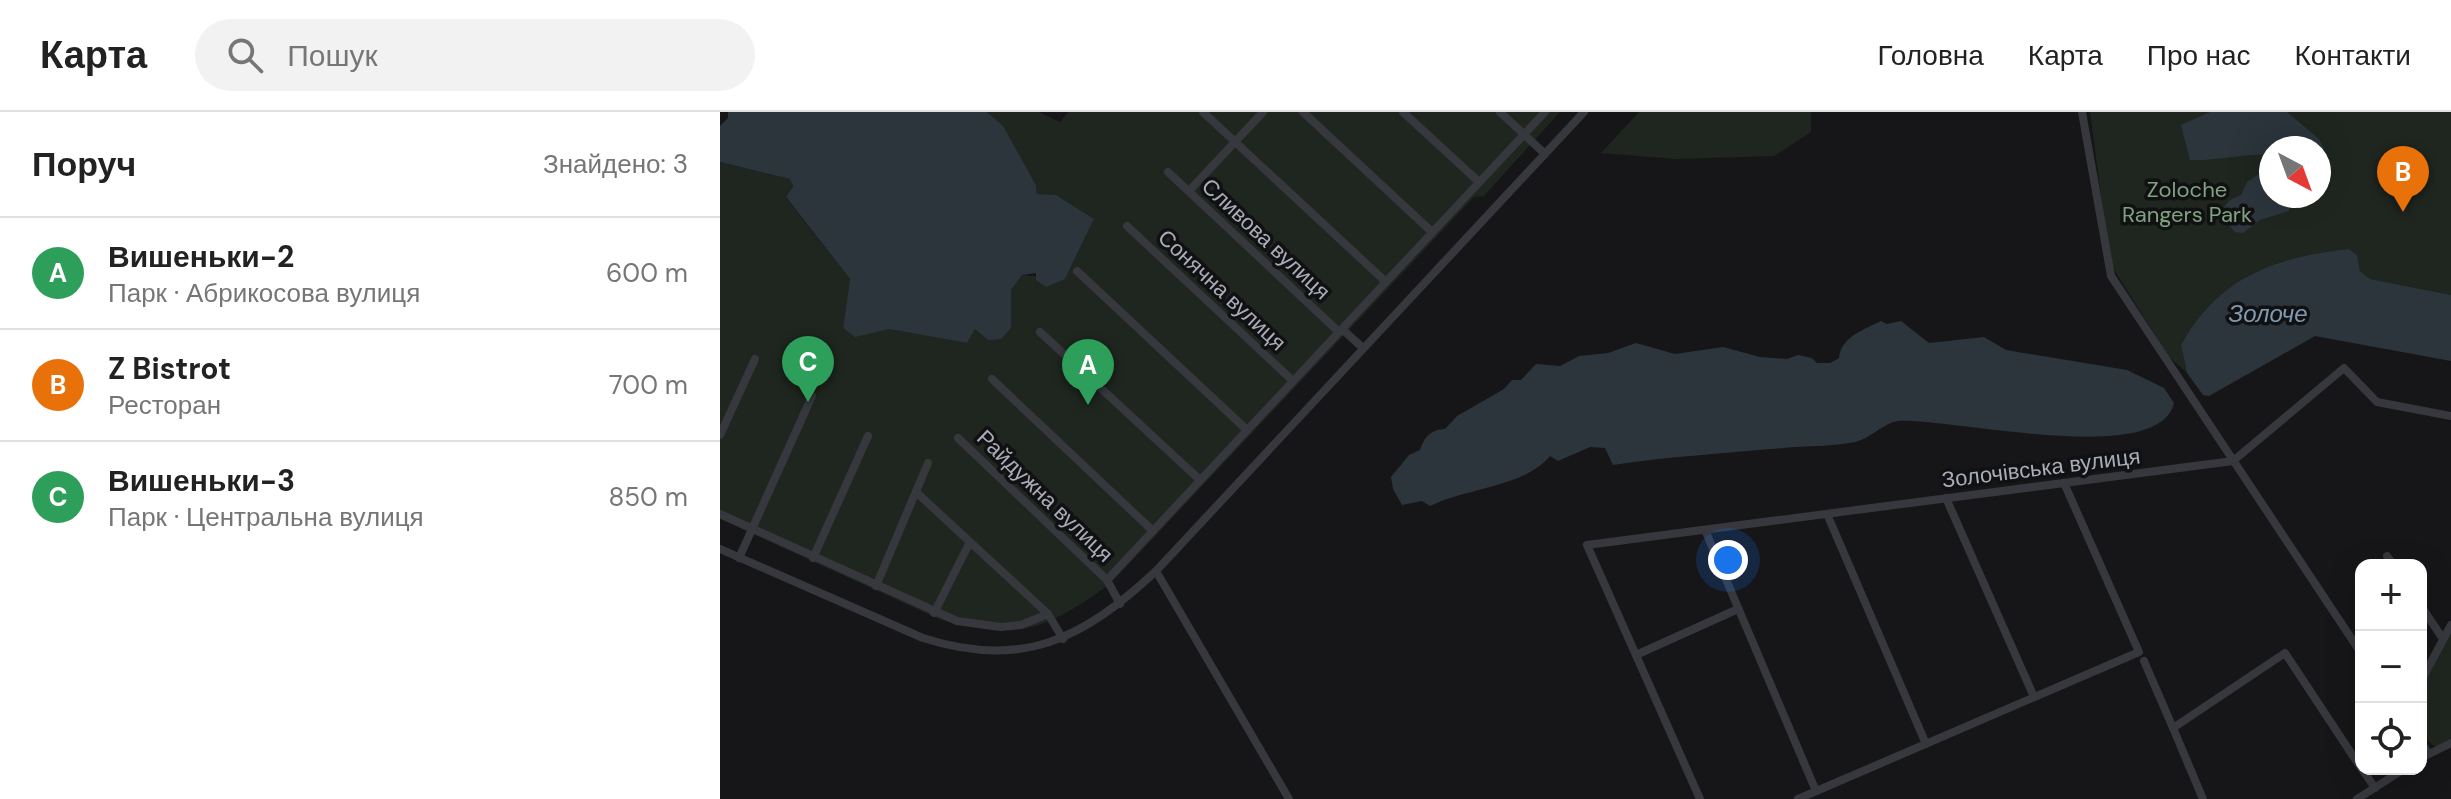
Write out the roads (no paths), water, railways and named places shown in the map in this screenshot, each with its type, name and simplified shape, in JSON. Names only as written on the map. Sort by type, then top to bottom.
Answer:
[{"type":"street","points":[[1203,112],[1386,282]]},
{"type":"street","points":[[1189,191],[1263,112]]},
{"type":"street","points":[[1303,112],[1432,232]]},
{"type":"street","points":[[1403,112],[1479,182]]},
{"type":"street","points":[[1500,112],[1545,154]]},
{"type":"street","points":[[1107,580],[1545,112]]},
{"type":"street","points":[[720,549],[955,648],[987,652],[1024,649],[1063,639],[1093,624],[1156,571],[1584,112]]},
{"type":"street","points":[[2082,112],[2111,276],[2355,644]]},
{"type":"street","name":"Сливова вулиця","points":[[1168,172],[1363,348]]},
{"type":"street","name":"Сонячна вулиця","points":[[1127,226],[1293,381]]},
{"type":"street","points":[[1077,271],[1247,430]]},
{"type":"street","points":[[1040,332],[1200,480]]},
{"type":"street","points":[[720,435],[755,359]]},
{"type":"street","points":[[2233,461],[2344,368],[2377,402],[2451,416]]},
{"type":"street","points":[[992,379],[1153,531]]},
{"type":"street","points":[[739,558],[812,396]]},
{"type":"street","points":[[813,558],[868,436]]},
{"type":"street","name":"Райдужна вулиця","points":[[958,438],[1107,580],[1120,604]]},
{"type":"street","name":"Золочівська вулиця","points":[[1636,655],[1587,545],[2233,461]]},
{"type":"street","points":[[876,586],[928,463]]},
{"type":"street","points":[[1798,799],[2139,652],[2064,483]]},
{"type":"street","points":[[916,492],[1048,614],[1063,639]]},
{"type":"street","points":[[1946,498],[2034,697]]},
{"type":"street","points":[[720,514],[934,613],[973,626],[1021,625],[1048,614]]},
{"type":"street","points":[[1827,514],[1926,744]]},
{"type":"street","points":[[1705,530],[1816,791]]},
{"type":"street","points":[[934,613],[970,542]]},
{"type":"street","points":[[1156,571],[1289,799]]},
{"type":"street","points":[[1700,799],[1636,655],[1738,609]]},
{"type":"street","points":[[2427,615],[2443,639]]},
{"type":"street","points":[[2427,670],[2451,625]]},
{"type":"street","points":[[2173,728],[2285,653],[2355,759]]},
{"type":"street","points":[[2144,661],[2203,799]]},
{"type":"street","points":[[2427,755],[2451,743]]},
{"type":"street","points":[[2366,775],[2375,788]]},
{"type":"street","points":[[2357,799],[2395,775]]},
{"type":"water","points":[[728,112],[987,112],[1003,126],[1036,185],[1037,194],[1056,195],[1094,219],[1065,279],[1046,287],[1036,280],[1036,273],[1022,275],[1011,290],[1011,328],[1001,339],[988,340],[975,329],[967,343],[889,329],[855,337],[843,328],[850,279],[786,197],[793,186],[790,179],[720,162],[720,126],[728,118]]},
{"type":"water","points":[[2210,112],[2287,112],[2315,136],[2259,136],[2259,155],[2190,160],[2181,125]]},
{"type":"water","points":[[2259,174],[2259,208],[2289,208],[2289,211],[2260,220],[2243,233],[2235,232],[2226,221],[2224,210],[2228,202],[2241,195],[2247,182]]},
{"type":"water","name":"Золоче","points":[[2349,249],[2357,255],[2360,271],[2370,279],[2451,295],[2451,361],[2315,336],[2209,396],[2203,395],[2187,373],[2181,345],[2212,302],[2251,274],[2273,265]]},
{"type":"water","points":[[1881,321],[1887,324],[1901,321],[1929,343],[1984,337],[2006,350],[2127,370],[2164,388],[2174,403],[2160,423],[2132,433],[2094,437],[2050,435],[1898,421],[1861,440],[1847,443],[1613,465],[1605,448],[1590,447],[1558,461],[1550,456],[1539,466],[1510,481],[1430,506],[1422,501],[1402,505],[1393,489],[1391,477],[1409,455],[1420,450],[1429,435],[1445,429],[1457,416],[1504,389],[1512,380],[1521,380],[1536,364],[1560,366],[1579,356],[1608,353],[1636,343],[1675,354],[1723,347],[1760,357],[1787,359],[1798,355],[1812,358],[1817,363],[1830,363],[1839,358],[1848,339]]},
{"type":"place","name":"Z Bistrot","points":[[2403,212]]},
{"type":"place","name":"Вишеньки-3","points":[[808,402]]},
{"type":"place","name":"Вишеньки-2","points":[[1088,405]]},
{"type":"park label","name":"Zoloche Rangers Park","points":[[2187,202]]}]
